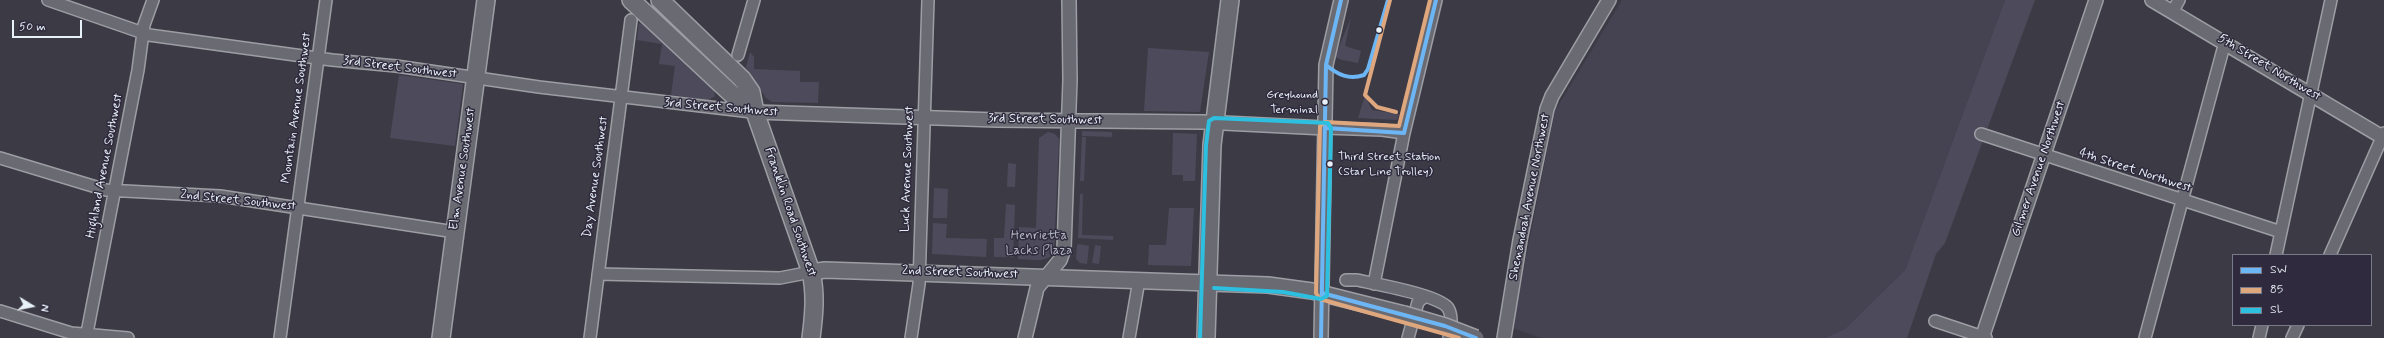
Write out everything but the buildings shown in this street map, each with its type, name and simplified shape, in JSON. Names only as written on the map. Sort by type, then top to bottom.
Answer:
[{"type":"main road","name":"Elm Avenue Southwest","points":[[441,338],[486,0]]},
{"type":"main road","points":[[631,0],[738,99],[755,112]]},
{"type":"main road","name":"Franklin Road Southwest","points":[[660,0],[742,79],[751,92],[755,112],[811,272],[814,294],[811,338]]},
{"type":"main road","points":[[1206,338],[1214,124],[1230,0]]},
{"type":"main road","name":"2nd Street Southwest","points":[[811,272],[825,270],[919,272],[1284,286],[1322,293],[1404,314],[1445,326],[1476,338]]},
{"type":"street","name":"3rd Street Southwest","points":[[48,0],[143,34],[318,58],[396,66],[621,98],[755,112],[924,118],[1214,124],[1382,130],[1404,133]]},
{"type":"street","name":"Highland Avenue Southwest","points":[[87,337],[138,70],[143,34],[153,0]]},
{"type":"street","name":"Mountain Avenue Southwest","points":[[280,338],[326,0]]},
{"type":"street","points":[[738,54],[754,0]]},
{"type":"street","name":"Luck Avenue Southwest","points":[[911,338],[919,272],[928,0]]},
{"type":"street","points":[[1025,338],[1037,288],[1060,260],[1064,249],[1069,121],[1069,0]]},
{"type":"street","points":[[1321,338],[1327,54],[1341,0]]},
{"type":"street","points":[[1374,284],[1404,133],[1436,0]]},
{"type":"street","name":"Shenandoah Avenue Northwest","points":[[1504,338],[1520,240],[1547,109],[1552,96],[1609,0]]},
{"type":"street","name":"Gilmer Avenue Northwest","points":[[1984,338],[2043,155],[2096,0]]},
{"type":"street","name":"5th Street Northwest","points":[[2152,0],[2176,6],[2225,42],[2383,136]]},
{"type":"street","points":[[2276,254],[2309,92],[2330,0]]},
{"type":"street","name":"Day Avenue Southwest","points":[[590,338],[630,20]]},
{"type":"street","points":[[2145,338],[2225,42]]},
{"type":"street","name":"4th Street Northwest","points":[[1981,134],[2181,201],[2281,232]]},
{"type":"street","points":[[2330,254],[2383,136]]},
{"type":"street","name":"2nd Street Southwest","points":[[0,158],[115,191],[220,196],[455,232]]},
{"type":"street","name":"2nd Street Southwest","points":[[598,274],[780,278],[811,272]]},
{"type":"street","points":[[1129,338],[1139,280]]},
{"type":"street","points":[[1346,280],[1374,284],[1436,299],[1448,308],[1451,317],[1449,338]]},
{"type":"street","points":[[1408,338],[1418,302],[1425,296]]},
{"type":"street","points":[[0,312],[71,334],[87,337],[128,338]]},
{"type":"street","points":[[1935,322],[1984,338]]},
{"type":"street","points":[[2259,338],[2262,326]]},
{"type":"street","points":[[2292,338],[2298,326]]},
{"type":"shaded area","points":[[1622,0],[2005,0],[1905,270],[1845,329],[1825,338],[1541,338],[1512,328],[1555,111]]},
{"type":"green space","points":[[2005,0],[2035,0],[1945,243],[1936,254],[1907,338],[1825,338],[1845,329],[1905,270]]},
{"type":"green space","points":[[1351,17],[1345,46],[1361,51],[1358,63],[1335,57]]},
{"type":"green space","points":[[642,22],[713,87],[715,96],[709,100],[671,95],[675,66],[659,64],[662,44],[637,40],[639,24]]},
{"type":"green space","points":[[1148,48],[1209,52],[1200,112],[1144,111]]},
{"type":"green space","points":[[750,52],[754,57],[754,69],[800,71],[800,82],[819,82],[818,103],[772,102],[766,98],[746,67]]},
{"type":"green space","points":[[399,75],[463,84],[455,146],[390,138]]},
{"type":"green space","points":[[1367,89],[1367,100],[1372,110],[1399,114],[1397,120],[1358,118]]},
{"type":"green space","points":[[1082,131],[1112,132],[1112,137],[1082,136]]},
{"type":"green space","name":"Henrietta Lacks Plaza","points":[[1048,132],[1055,134],[1059,139],[1054,252],[1051,256],[1043,259],[1018,259],[1019,227],[1036,228],[1039,138]]},
{"type":"green space","points":[[1173,133],[1197,134],[1195,181],[1183,181],[1183,175],[1172,175]]},
{"type":"green space","points":[[1082,137],[1086,137],[1084,181],[1080,181]]},
{"type":"green space","points":[[1008,163],[1016,164],[1015,187],[1007,187]]},
{"type":"green space","points":[[934,188],[948,189],[947,218],[933,218]]},
{"type":"green space","points":[[1080,194],[1083,194],[1082,235],[1113,236],[1113,240],[1078,238]]},
{"type":"green space","points":[[1006,204],[1015,205],[1013,257],[994,257],[994,238],[1004,238]]},
{"type":"green space","points":[[1169,208],[1194,208],[1191,266],[1148,265],[1149,245],[1166,245]]},
{"type":"green space","points":[[933,223],[947,224],[946,238],[987,239],[986,257],[932,254]]},
{"type":"green space","points":[[1077,245],[1089,246],[1087,264],[1080,263],[1076,259]]},
{"type":"green space","points":[[1095,245],[1101,246],[1099,264],[1092,263]]},
{"type":"transit line","name":"SW","points":[[1321,338],[1326,65],[1341,0]]},
{"type":"transit line","name":"SW","points":[[1326,65],[1344,76],[1353,77],[1364,75],[1368,69],[1388,0]]},
{"type":"transit line","name":"85","points":[[1390,0],[1365,95],[1377,107],[1396,112]]},
{"type":"transit line","name":"85","points":[[1430,0],[1399,126],[1325,122],[1320,126],[1316,293],[1320,299],[1459,338]]},
{"type":"transit line","name":"SW","points":[[1325,128],[1404,133],[1436,0]]},
{"type":"transit line","name":"SL","points":[[1200,338],[1206,145],[1209,121],[1214,118],[1328,123],[1331,128],[1327,296],[1321,299],[1283,292],[1214,288]]},
{"type":"transit line","name":"SW","points":[[1322,293],[1445,326],[1476,338]]},
{"type":"place","name":"Greyhound Terminal","points":[[1325,102]]},
{"type":"place","name":"Third Street Station (Star Line Trolley)","points":[[1330,164]]}]
